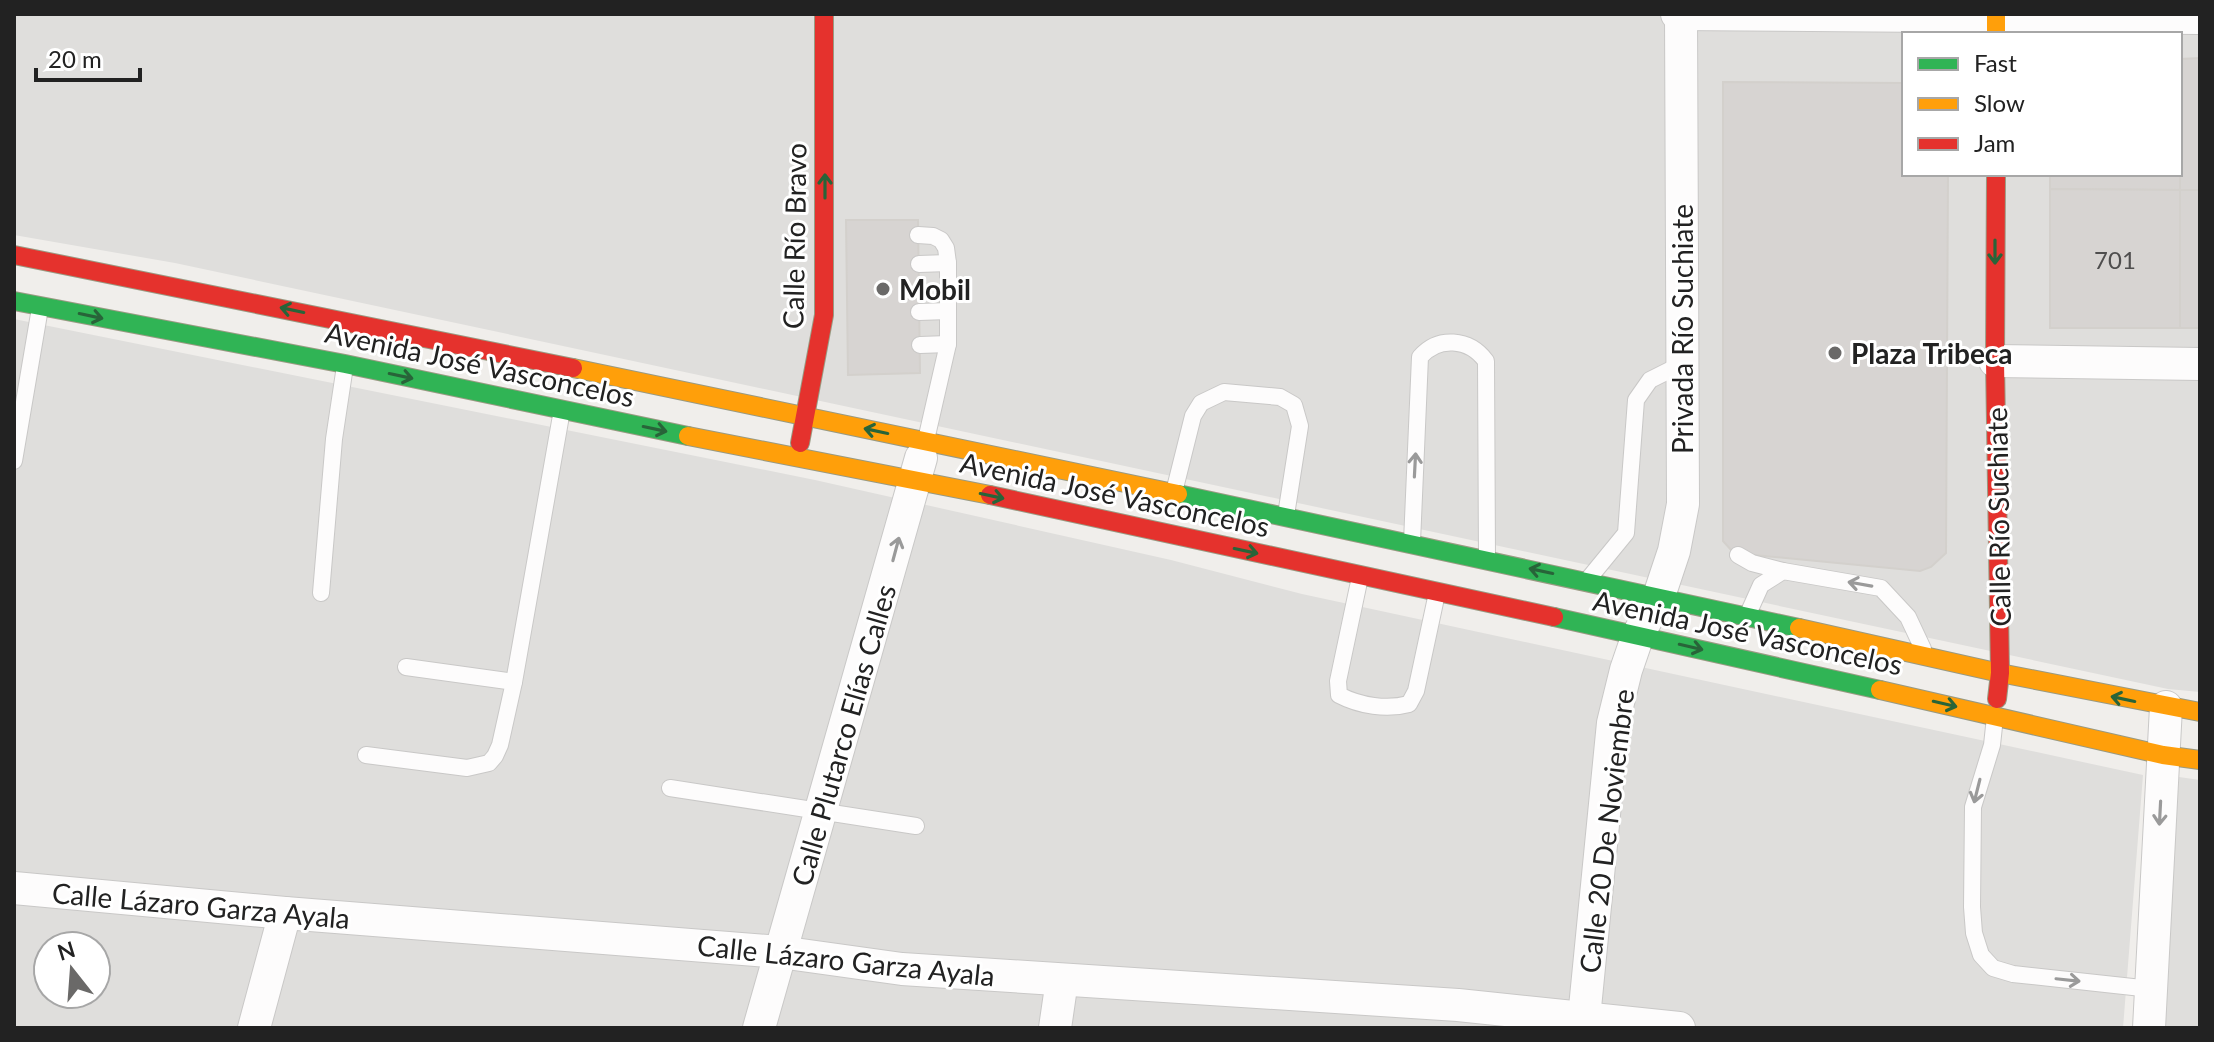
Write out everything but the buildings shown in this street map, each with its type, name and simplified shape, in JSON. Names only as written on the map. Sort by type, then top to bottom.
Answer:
[{"type":"main road","name":"Calle Río Bravo","points":[[797,457],[805,415],[827,348],[830,315],[824,14]]},
{"type":"main road","name":"Calle Río Suchiate","points":[[1996,176],[1995,361],[2000,673],[1996,716]]},
{"type":"main road","name":"Avenida José Vasconcelos","points":[[14,255],[46,283],[345,364],[805,415],[1659,596],[2000,673],[2200,712]]},
{"type":"main road","name":"Avenida José Vasconcelos","points":[[14,301],[46,283],[566,389],[797,457],[915,479],[1361,575],[2163,755],[2200,760]]},
{"type":"street","points":[[1679,14],[1996,14],[2200,18]]},
{"type":"street","name":"Privada Río Suchiate","points":[[1638,635],[1659,596],[1674,551],[1683,504],[1679,14]]},
{"type":"street","points":[[1995,361],[2200,364]]},
{"type":"street","name":"Calle Plutarco Elías Calles","points":[[759,1028],[926,442]]},
{"type":"street","name":"Calle 20 De Noviembre","points":[[1584,1023],[1613,723],[1638,635]]},
{"type":"street","points":[[2149,1028],[2166,707]]},
{"type":"street","name":"Calle Lázaro Garza Ayala","points":[[14,888],[780,952],[902,969],[1458,1005],[1584,1023],[1679,1028]]},
{"type":"street","points":[[254,1028],[285,913]]},
{"type":"street","points":[[1055,1028],[1062,980]]},
{"type":"lane","points":[[918,235],[941,240],[946,248],[948,263],[948,344],[926,442]]},
{"type":"lane","points":[[919,264],[948,263]]},
{"type":"lane","points":[[14,461],[46,283]]},
{"type":"lane","points":[[919,312],[948,311]]},
{"type":"lane","points":[[1412,543],[1420,357],[1429,347],[1454,342],[1478,349],[1486,361],[1487,560]]},
{"type":"lane","points":[[920,345],[948,344]]},
{"type":"lane","points":[[321,593],[334,439],[345,364]]},
{"type":"lane","points":[[1586,581],[1626,533],[1636,400],[1650,380],[1682,364]]},
{"type":"lane","points":[[366,755],[467,768],[489,763],[500,745],[566,389]]},
{"type":"lane","points":[[1173,493],[1193,416],[1201,403],[1224,392],[1280,397],[1294,405],[1300,426],[1286,516]]},
{"type":"lane","points":[[1738,555],[1752,563],[1783,571],[1881,588],[1908,617],[1928,657]]},
{"type":"lane","points":[[1747,616],[1761,585],[1783,571]]},
{"type":"lane","points":[[1361,575],[1338,681],[1339,695],[1351,701],[1393,709],[1409,704],[1416,691],[1437,593]]},
{"type":"lane","points":[[406,667],[514,682]]},
{"type":"lane","points":[[1996,716],[1992,745],[1973,807],[1972,907],[1974,933],[1981,955],[1993,968],[2013,974],[2151,989]]},
{"type":"lane","points":[[670,788],[916,826]]},
{"type":"shaded area","points":[[14,14],[2200,14],[2200,692],[2168,689],[175,263],[14,235]]},
{"type":"shaded area","points":[[14,319],[815,480],[1171,560],[1302,594],[2143,775],[2123,1028],[14,1028]]},
{"type":"shaded area","points":[[2179,777],[2200,780],[2200,1028],[2162,1028]]},
{"type":"traffic: fast","points":[[14,301],[345,364],[688,436]]},
{"type":"traffic: fast","points":[[1178,494],[1799,628]]},
{"type":"traffic: fast","points":[[1554,617],[1880,690]]},
{"type":"traffic: slow","points":[[1996,14],[1996,32]]},
{"type":"traffic: slow","points":[[573,368],[1178,494]]},
{"type":"traffic: slow","points":[[688,436],[990,495]]},
{"type":"traffic: slow","points":[[1799,628],[2000,673],[2200,712]]},
{"type":"traffic: slow","points":[[1880,690],[2163,755],[2200,760]]},
{"type":"traffic: jam","points":[[800,443],[824,315],[824,14]]},
{"type":"traffic: jam","points":[[1996,176],[1995,361],[2000,673],[1997,699]]},
{"type":"traffic: jam","points":[[14,255],[573,368]]},
{"type":"traffic: jam","points":[[990,495],[1554,617]]},
{"type":"place","name":"Mobil","points":[[883,289]]},
{"type":"place","name":"Plaza Tribeca","points":[[1835,353]]}]
